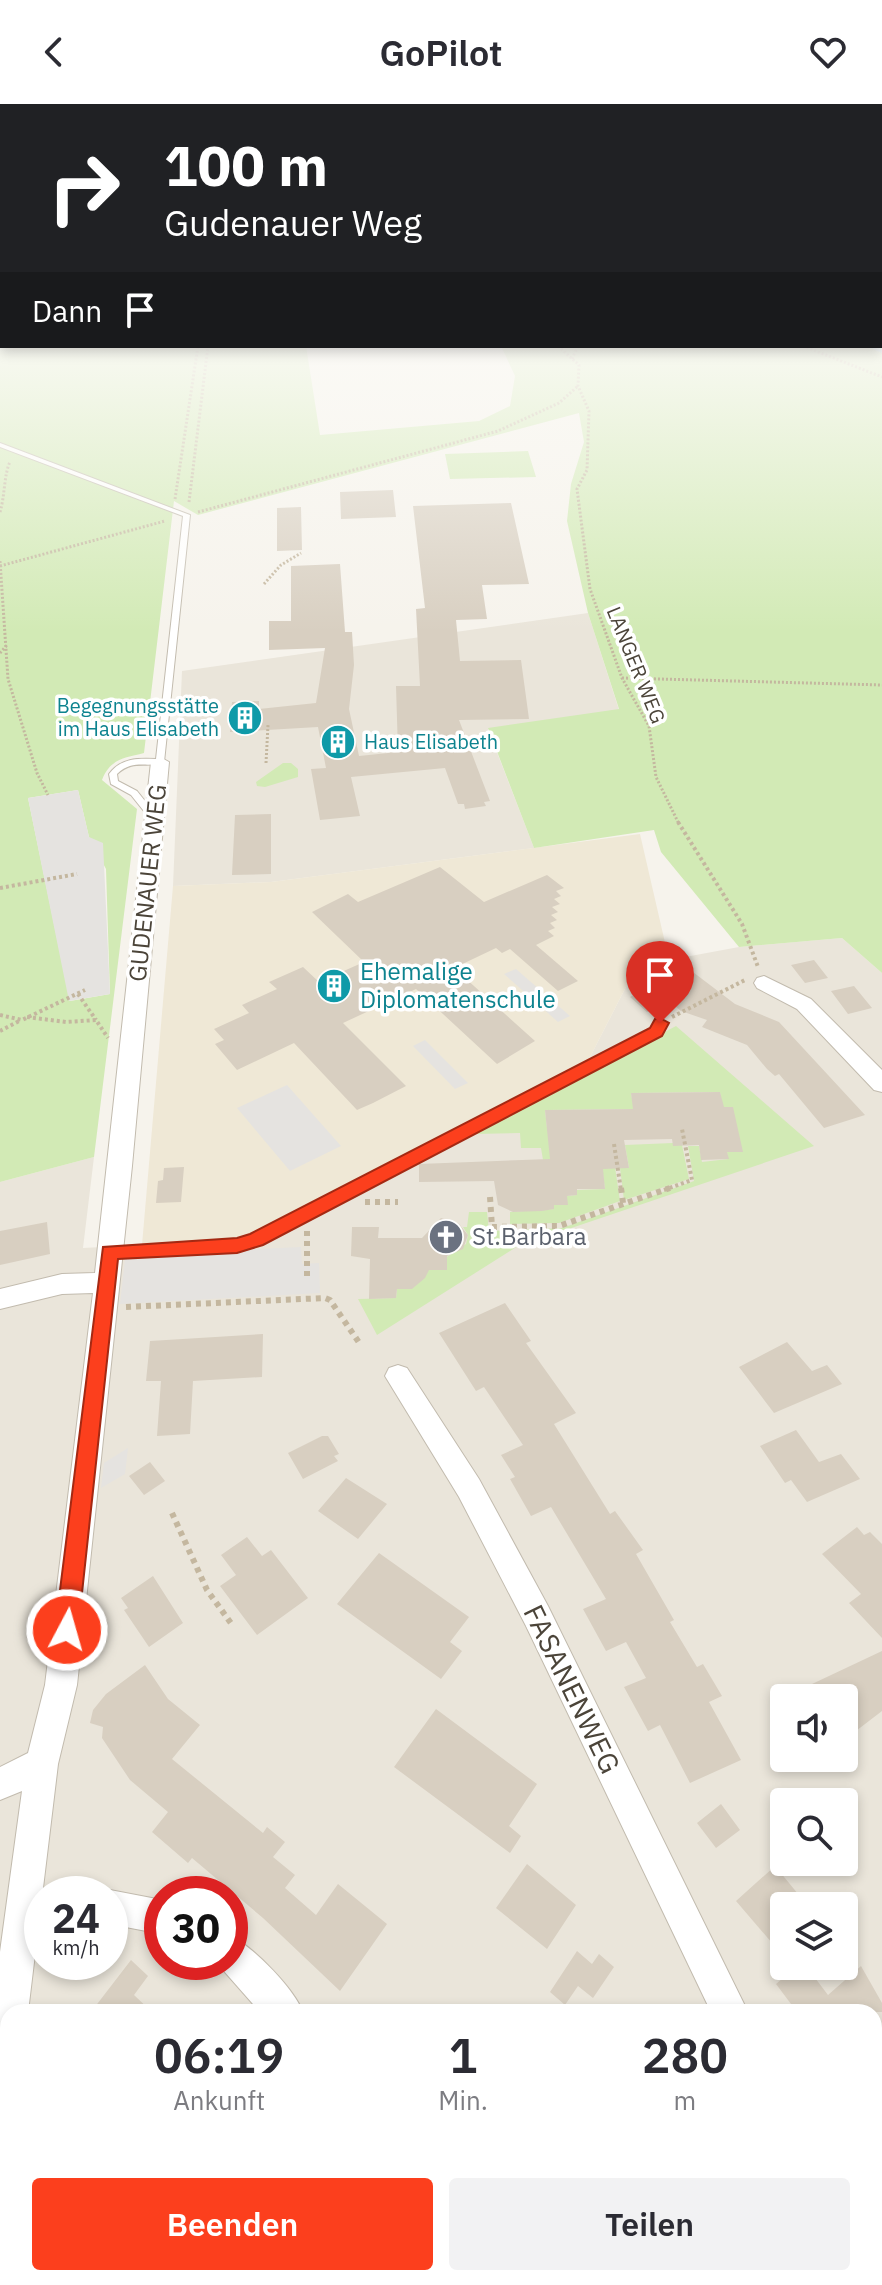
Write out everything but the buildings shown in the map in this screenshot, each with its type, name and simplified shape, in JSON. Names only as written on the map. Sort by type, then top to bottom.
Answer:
[{"type":"street","name":"GUDENAUER WEG","points":[[34,1876],[42,1764],[61,1685],[160,762]]},
{"type":"street","points":[[764,983],[804,1004],[882,1084]]},
{"type":"street","points":[[0,1299],[62,1284],[103,1296]]},
{"type":"street","name":"FASANENWEG","points":[[398,1376],[469,1488],[537,1616],[726,2004]]},
{"type":"street","points":[[0,1784],[42,1764]]},
{"type":"street","name":"GUDENAUER WEG","points":[[12,2004],[24,1949]]},
{"type":"street","points":[[248,1973],[277,2004]]},
{"type":"lane","points":[[0,445],[187,515]]},
{"type":"lane","name":"GUDENAUER WEG","points":[[160,762],[187,515]]},
{"type":"lane","points":[[154,818],[134,793],[114,782],[113,774],[123,764],[140,760],[160,762]]},
{"type":"lane","points":[[109,1252],[237,1246],[256,1240],[656,1032],[660,1023]]},
{"type":"path","points":[[173,510],[186,428]]},
{"type":"path","points":[[187,515],[198,428]]},
{"type":"path","points":[[48,795],[37,773],[8,679],[8,644],[0,564],[505,428]]},
{"type":"path","name":"LANGER WEG","points":[[588,428],[587,470],[577,489],[590,589],[622,678],[649,726],[656,777],[667,802],[692,848],[742,924],[764,983]]},
{"type":"path","points":[[0,512],[7,488],[5,472],[16,451]]},
{"type":"path","points":[[264,584],[281,565],[301,553]]},
{"type":"path","points":[[0,653],[8,644]]},
{"type":"path","points":[[622,678],[882,685]]},
{"type":"path","points":[[266,763],[268,725]]},
{"type":"path","points":[[0,888],[77,874]]},
{"type":"path","points":[[660,1023],[745,980],[764,983]]},
{"type":"path","points":[[0,1031],[85,990]]},
{"type":"path","points":[[78,994],[114,1047]]},
{"type":"path","points":[[0,1015],[66,1022],[96,1020]]},
{"type":"path","points":[[490,1197],[492,1227],[559,1226],[692,1180],[682,1129]]},
{"type":"path","points":[[614,1144],[623,1203]]},
{"type":"path","points":[[307,1214],[307,1277]]},
{"type":"path","points":[[103,1296],[325,1298],[330,1300],[360,1344]]},
{"type":"path","points":[[172,1513],[207,1590],[233,1626]]},
{"type":"shaded area","points":[[588,613],[619,710],[488,729],[534,848],[271,882],[173,886],[182,671]]},
{"type":"shaded area","points":[[78,790],[89,837],[103,843],[110,994],[69,1001],[28,798]]},
{"type":"shaded area","points":[[640,834],[669,960],[630,979],[588,1061],[256,1234],[235,1240],[142,1245],[173,886],[271,882]]},
{"type":"shaded area","points":[[842,938],[882,973],[882,2004],[0,2004],[0,1182],[94,1157],[83,1248],[235,1240],[256,1234],[588,1061],[630,979],[669,960],[739,947]]},
{"type":"shaded area","points":[[516,969],[570,1016],[558,1022],[504,974]]},
{"type":"shaded area","points":[[425,1040],[468,1083],[455,1089],[413,1046]]},
{"type":"shaded area","points":[[287,1085],[341,1146],[290,1171],[237,1108]]},
{"type":"shaded area","points":[[301,1247],[302,1264],[319,1263],[320,1293],[120,1304],[125,1259],[129,1255]]},
{"type":"shaded area","points":[[128,1448],[125,1474],[101,1488],[104,1463]]},
{"type":"green space","points":[[0,428],[319,428],[320,435],[402,428],[524,428],[198,515],[174,501],[144,753],[114,764],[102,780],[137,809],[94,1157],[0,1182]],"holes":[[[78,790],[89,837],[106,869],[110,994],[70,1001],[28,798]]]},
{"type":"green space","points":[[582,428],[882,428],[882,973],[842,938],[739,947],[661,852],[654,830],[534,848],[488,728],[619,709],[588,613],[567,521],[571,484],[584,442]]},
{"type":"green space","points":[[528,451],[536,477],[450,479],[445,454]]},
{"type":"green space","points":[[283,763],[291,763],[298,769],[298,777],[265,787],[257,786],[256,782]]},
{"type":"green space","points":[[676,1026],[814,1146],[518,1246],[377,1335],[358,1299],[396,1298],[397,1289],[413,1288],[414,1280],[423,1279],[427,1270],[466,1244],[468,1235],[463,1227],[467,1227],[469,1212],[487,1212],[489,1231],[562,1228],[694,1181],[688,1146],[699,1146],[702,1162],[728,1159],[727,1152],[742,1152],[722,1107],[720,1092],[631,1093],[634,1109],[545,1110],[547,1128],[555,1128],[558,1160],[543,1160],[541,1148],[521,1148],[520,1133],[474,1134]]},
{"type":"green space","points":[[625,1145],[682,1145],[689,1179],[624,1200],[620,1168],[629,1168]]},
{"type":"green space","points":[[602,1167],[615,1167],[620,1201],[559,1223],[510,1224],[510,1212],[554,1209],[554,1205],[567,1205],[567,1196],[577,1195],[577,1190],[605,1189]]},
{"type":"place","name":"Begegnungsstätte im Haus Elisabeth","points":[[245,718]]},
{"type":"place","name":"Haus Elisabeth","points":[[338,742]]},
{"type":"place","name":"Ehemalige Diplomatenschule","points":[[334,986]]},
{"type":"place","name":"St.Barbara","points":[[446,1237]]},
{"type":"route","points":[[67,1630],[109,1252],[237,1246],[256,1240],[656,1032],[660,1023]]}]
